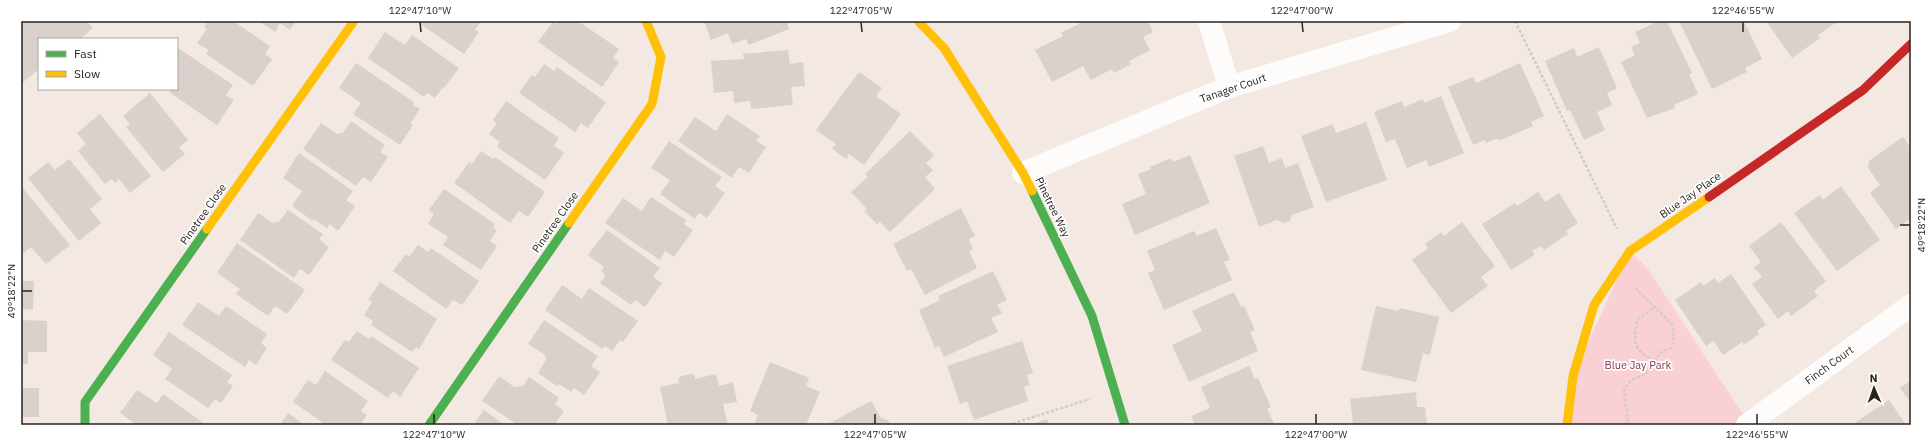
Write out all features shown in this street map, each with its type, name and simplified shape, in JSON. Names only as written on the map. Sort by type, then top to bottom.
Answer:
[{"type":"street","name":"Pinetree Close","points":[[85,425],[85,402],[354,21]]},
{"type":"street","name":"Pinetree Close","points":[[429,425],[652,104],[661,57],[646,21]]},
{"type":"street","name":"Pinetree Way","points":[[918,21],[944,48],[1023,173],[1092,316],[1125,425]]},
{"type":"street","points":[[1209,21],[1229,87]]},
{"type":"street","name":"Tanager Court","points":[[1023,173],[1229,87],[1441,22]]},
{"type":"street","name":"Blue Jay Place","points":[[1567,425],[1573,376],[1594,305],[1630,251],[1863,90],[1911,44]]},
{"type":"street","name":"Finch Court","points":[[1747,425],[1911,305]]},
{"type":"path","points":[[1515,21],[1618,230],[1630,251]]},
{"type":"path","points":[[1624,425],[1628,420],[1624,391],[1631,380],[1646,374],[1660,353],[1670,348],[1674,337],[1672,324],[1634,288]]},
{"type":"path","points":[[1654,360],[1640,352],[1635,341],[1635,329],[1638,319],[1655,307]]},
{"type":"path","points":[[1008,425],[1114,391]]},
{"type":"green space","name":"Blue Jay Park","points":[[1630,251],[1648,269],[1749,424],[1567,425],[1573,376]]},
{"type":"building","points":[[21,21],[87,21],[93,28],[81,38],[38,38],[38,70],[21,84]]},
{"type":"building","points":[[208,21],[233,21],[270,46],[265,54],[272,59],[253,86],[206,54],[209,50],[197,43],[207,29],[204,27]]},
{"type":"building","points":[[259,21],[296,21],[290,30],[280,23],[275,32]]},
{"type":"building","points":[[421,21],[481,21],[475,30],[479,32],[464,54],[419,23]]},
{"type":"building","points":[[559,21],[578,21],[619,49],[613,58],[619,62],[602,87],[538,42],[553,22],[557,24]]},
{"type":"building","points":[[704,21],[786,21],[789,29],[749,45],[746,39],[732,44],[728,33],[711,40]]},
{"type":"building","points":[[1078,21],[1148,21],[1153,32],[1143,37],[1150,50],[1129,61],[1131,64],[1114,73],[1112,69],[1091,80],[1083,66],[1052,82],[1035,50],[1063,36],[1061,33],[1079,24]]},
{"type":"building","points":[[1659,21],[1667,21],[1692,73],[1689,74],[1698,94],[1674,105],[1675,108],[1647,118],[1621,62],[1635,55],[1631,47],[1640,43],[1635,32]]},
{"type":"building","points":[[1679,21],[1744,21],[1762,59],[1745,68],[1747,72],[1712,89]]},
{"type":"building","points":[[1766,21],[1837,22],[1818,35],[1820,38],[1792,58]]},
{"type":"building","points":[[385,32],[405,45],[412,35],[459,68],[435,98],[427,93],[424,97],[368,58]]},
{"type":"building","points":[[1599,47],[1617,88],[1607,93],[1612,105],[1597,112],[1605,130],[1584,140],[1570,110],[1567,111],[1545,61],[1574,48],[1577,57]]},
{"type":"building","points":[[178,48],[233,85],[226,95],[234,100],[217,125],[169,92],[170,90],[178,90]]},
{"type":"building","points":[[788,50],[790,64],[803,62],[805,86],[791,87],[793,105],[751,109],[750,101],[734,103],[733,91],[714,93],[711,61],[744,59],[743,54]]},
{"type":"building","points":[[356,63],[414,102],[413,105],[420,109],[410,124],[413,125],[400,145],[353,114],[361,103],[339,88]]},
{"type":"building","points":[[1520,63],[1544,116],[1531,122],[1533,126],[1501,140],[1496,139],[1486,143],[1485,140],[1473,145],[1448,87],[1473,77],[1476,83]]},
{"type":"building","points":[[544,64],[554,71],[557,67],[606,102],[588,128],[581,123],[575,132],[519,93],[532,75],[535,77]]},
{"type":"building","points":[[859,72],[882,88],[876,96],[901,114],[864,165],[849,154],[846,159],[832,149],[836,144],[816,130]]},
{"type":"building","points":[[150,93],[188,140],[179,147],[185,154],[163,172],[126,127],[130,124],[123,116]]},
{"type":"building","points":[[1441,96],[1464,153],[1429,167],[1426,160],[1407,168],[1395,139],[1386,142],[1374,112],[1402,101],[1404,107],[1423,99],[1424,103]]},
{"type":"building","points":[[506,101],[559,138],[554,146],[564,153],[545,180],[497,147],[500,142],[489,134],[497,123],[493,120]]},
{"type":"building","points":[[100,114],[151,176],[130,193],[119,179],[115,183],[111,179],[105,184],[78,151],[86,144],[77,133]]},
{"type":"building","points":[[727,114],[760,136],[756,141],[766,147],[749,173],[739,167],[732,178],[678,141],[695,117],[716,131]]},
{"type":"building","points":[[351,121],[385,145],[380,152],[388,157],[371,182],[363,177],[356,186],[303,149],[321,123],[337,134],[343,133]]},
{"type":"building","points":[[1366,122],[1387,180],[1326,202],[1301,136],[1333,124],[1336,133]]},
{"type":"building","points":[[910,131],[934,155],[926,163],[933,170],[925,177],[935,189],[890,232],[880,222],[877,224],[864,211],[867,209],[851,192],[868,177],[865,174]]},
{"type":"building","points":[[1903,137],[1911,148],[1911,218],[1896,229],[1870,193],[1880,185],[1868,168],[1869,161]]},
{"type":"building","points":[[669,141],[722,177],[715,186],[725,193],[707,218],[699,213],[695,219],[660,194],[670,180],[651,168]]},
{"type":"building","points":[[1263,146],[1269,163],[1282,158],[1285,168],[1298,163],[1314,207],[1292,215],[1290,221],[1284,223],[1277,220],[1259,227],[1234,156]]},
{"type":"building","points":[[481,151],[493,159],[495,157],[545,192],[528,217],[519,211],[510,223],[454,183],[469,162],[472,164]]},
{"type":"building","points":[[299,153],[353,191],[346,200],[355,206],[338,231],[330,224],[327,228],[314,219],[313,221],[292,206],[302,191],[283,178]]},
{"type":"building","points":[[1190,155],[1210,203],[1135,235],[1122,204],[1146,194],[1138,174],[1171,158],[1173,162]]},
{"type":"building","points":[[69,159],[102,199],[90,209],[101,223],[79,241],[28,178],[48,162],[55,170]]},
{"type":"building","points":[[21,186],[70,245],[46,264],[31,247],[21,255]]},
{"type":"building","points":[[1841,186],[1880,240],[1837,271],[1794,213],[1820,195],[1823,200]]},
{"type":"building","points":[[444,189],[495,224],[493,228],[497,230],[490,241],[497,246],[481,270],[443,245],[448,237],[428,224],[434,214],[429,210]]},
{"type":"building","points":[[1538,192],[1545,202],[1559,193],[1578,223],[1566,231],[1568,234],[1544,250],[1541,246],[1532,251],[1535,255],[1511,270],[1482,224],[1515,203],[1517,206]]},
{"type":"building","points":[[651,197],[686,220],[684,224],[693,230],[674,257],[665,251],[660,260],[605,223],[623,198],[642,211]]},
{"type":"building","points":[[961,208],[975,236],[969,239],[973,249],[969,251],[977,268],[925,295],[911,269],[907,271],[893,244]]},
{"type":"building","points":[[288,210],[323,234],[319,239],[329,247],[309,275],[300,269],[294,278],[240,240],[258,213],[273,223],[279,222]]},
{"type":"building","points":[[1462,222],[1495,266],[1481,277],[1488,286],[1451,313],[1412,260],[1428,248],[1425,244],[1441,232],[1444,236]]},
{"type":"building","points":[[1781,222],[1826,281],[1814,291],[1818,296],[1791,316],[1788,311],[1778,319],[1752,284],[1762,277],[1754,267],[1761,262],[1749,246]]},
{"type":"building","points":[[1216,228],[1230,260],[1224,262],[1232,280],[1164,310],[1148,273],[1155,270],[1147,251],[1194,231],[1197,236]]},
{"type":"building","points":[[607,230],[660,268],[653,277],[662,283],[645,307],[635,300],[631,305],[600,283],[606,275],[601,271],[604,267],[588,255]]},
{"type":"building","points":[[237,243],[305,290],[287,314],[275,306],[268,316],[236,294],[240,289],[217,273]]},
{"type":"building","points":[[418,245],[428,252],[431,248],[479,281],[462,305],[453,300],[446,309],[393,271],[406,254],[409,257]]},
{"type":"building","points":[[993,271],[1007,300],[997,305],[1002,313],[991,318],[998,332],[944,357],[939,346],[935,348],[919,310],[940,300],[938,296]]},
{"type":"building","points":[[1731,274],[1766,325],[1757,331],[1759,334],[1744,345],[1742,342],[1723,355],[1714,341],[1706,346],[1675,300],[1701,282],[1703,286],[1715,278],[1718,283]]},
{"type":"building","points":[[21,281],[34,281],[33,310],[21,309]]},
{"type":"building","points":[[380,282],[437,319],[419,349],[416,347],[412,352],[371,325],[373,321],[364,315],[372,302],[368,300]]},
{"type":"building","points":[[562,285],[582,299],[589,288],[638,321],[623,342],[620,340],[612,351],[605,346],[602,349],[545,310]]},
{"type":"building","points":[[1234,292],[1241,307],[1244,306],[1255,330],[1250,332],[1258,351],[1189,382],[1172,345],[1202,331],[1192,311]]},
{"type":"building","points":[[198,302],[219,316],[226,306],[267,334],[261,343],[267,348],[256,365],[249,360],[245,367],[182,325]]},
{"type":"building","points":[[1376,306],[1398,311],[1400,308],[1439,317],[1430,355],[1423,353],[1416,382],[1361,370]]},
{"type":"building","points":[[21,320],[47,321],[47,352],[28,352],[28,364],[21,364]]},
{"type":"building","points":[[544,320],[598,356],[591,366],[600,372],[584,395],[574,388],[571,392],[559,384],[557,386],[538,373],[546,360],[545,355],[528,344]]},
{"type":"building","points":[[357,331],[369,339],[371,336],[419,368],[400,397],[393,391],[388,398],[331,360],[345,340],[349,342]]},
{"type":"building","points":[[169,332],[232,375],[227,382],[233,386],[221,403],[215,399],[208,408],[165,379],[172,369],[153,355]]},
{"type":"building","points":[[1022,341],[1033,373],[1027,375],[1030,385],[1024,387],[1028,401],[974,420],[967,401],[960,404],[947,366]]},
{"type":"building","points":[[770,362],[809,378],[806,386],[820,392],[806,425],[754,425],[758,415],[750,411]]},
{"type":"building","points":[[1249,366],[1255,379],[1258,378],[1271,407],[1267,409],[1274,423],[1268,425],[1195,425],[1191,416],[1210,408],[1201,387]]},
{"type":"building","points":[[325,371],[368,401],[361,411],[367,415],[362,422],[365,425],[326,425],[293,402],[308,380],[316,385]]},
{"type":"building","points":[[691,374],[695,375],[695,379],[716,374],[719,386],[733,382],[737,402],[723,404],[728,425],[668,425],[660,387],[679,383],[678,380],[681,376]]},
{"type":"building","points":[[499,376],[514,387],[523,386],[529,377],[559,398],[555,404],[564,411],[554,425],[518,425],[482,401]]},
{"type":"building","points":[[1911,380],[1911,403],[1900,388]]},
{"type":"building","points":[[21,388],[39,388],[39,417],[21,417]]},
{"type":"building","points":[[137,390],[157,403],[163,394],[205,424],[137,425],[120,413]]},
{"type":"building","points":[[1416,392],[1417,407],[1425,407],[1427,425],[1365,425],[1365,423],[1353,425],[1350,399]]},
{"type":"building","points":[[1889,400],[1906,425],[1858,425],[1856,422]]},
{"type":"building","points":[[871,401],[881,418],[888,420],[891,425],[826,425]]},
{"type":"building","points":[[484,410],[505,425],[473,425]]},
{"type":"building","points":[[288,413],[305,425],[280,425]]},
{"type":"building","points":[[1047,419],[1049,425],[1029,425]]},
{"type":"traffic: fast","points":[[1032,191],[1092,316],[1125,425]]},
{"type":"traffic: fast","points":[[429,425],[569,223]]},
{"type":"traffic: fast","points":[[85,425],[85,402],[207,229]]},
{"type":"traffic: slow","points":[[207,229],[354,21]]},
{"type":"traffic: slow","points":[[569,223],[652,104],[661,57],[646,21]]},
{"type":"traffic: slow","points":[[918,21],[944,48],[1023,173],[1032,191]]},
{"type":"traffic: slow","points":[[1567,425],[1573,376],[1594,305],[1630,251],[1709,197]]},
{"type":"traffic: jam","points":[[1709,197],[1863,90],[1911,44]]}]
